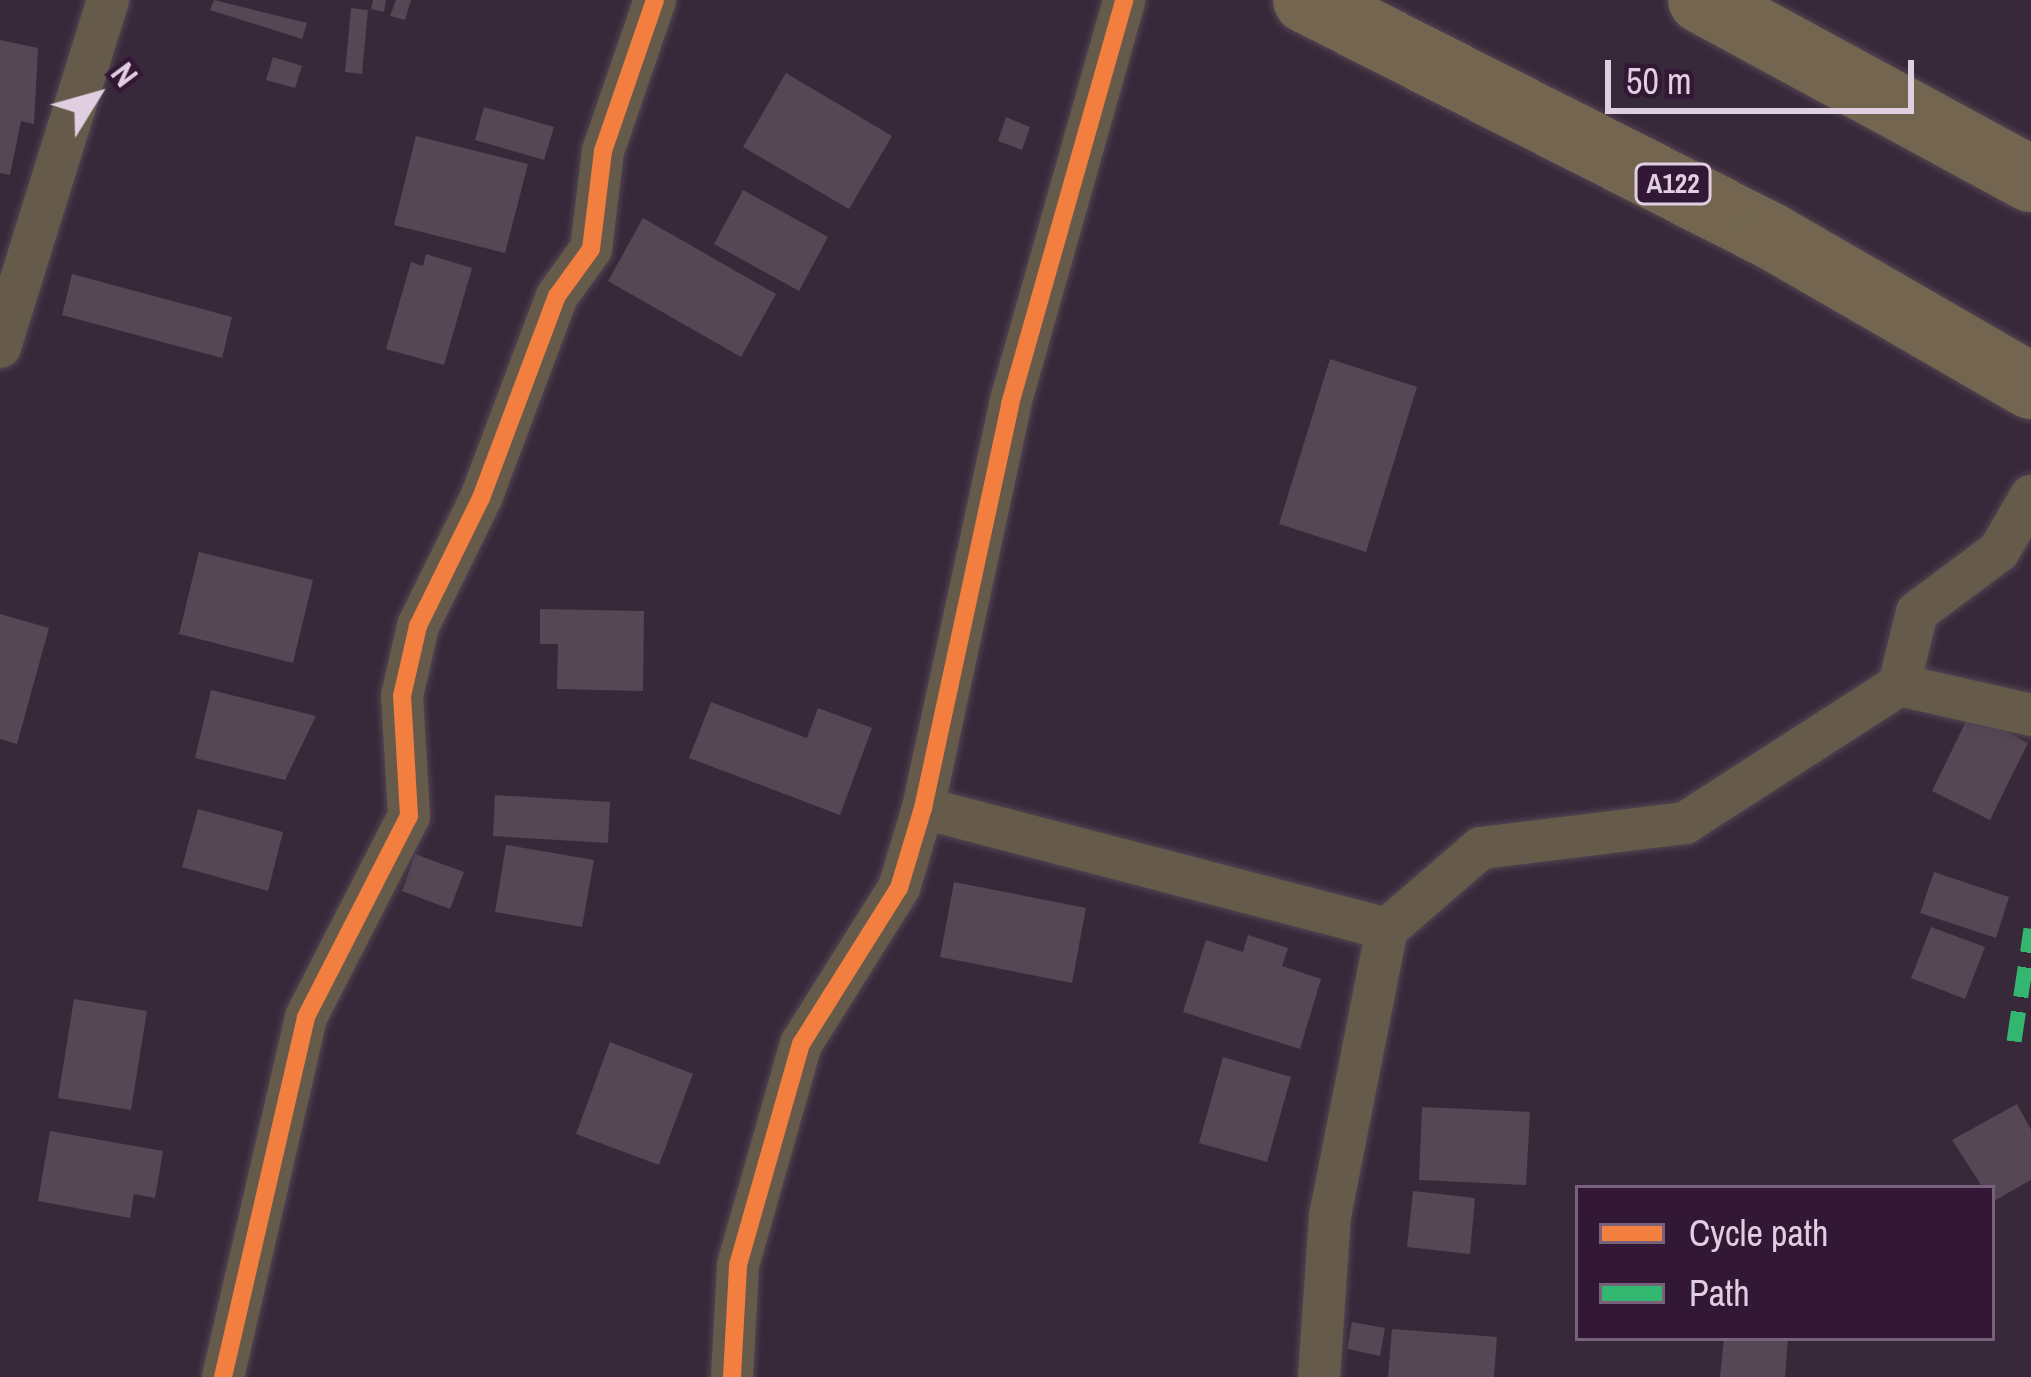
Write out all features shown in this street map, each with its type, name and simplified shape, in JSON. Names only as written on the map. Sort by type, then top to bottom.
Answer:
[{"type":"highway","name":"A122","points":[[1306,0],[1751,225],[2031,386]]},
{"type":"highway","points":[[1701,0],[2031,179]]},
{"type":"street","points":[[0,347],[14,266],[108,0]]},
{"type":"street","points":[[223,1377],[306,1017],[410,816],[402,697],[418,626],[481,498],[557,296],[591,249],[602,151],[655,0]]},
{"type":"street","points":[[732,1377],[738,1265],[801,1044],[898,888],[922,808],[1010,404],[1124,0]]},
{"type":"street","points":[[1318,1377],[1330,1216],[1387,929],[1481,848],[1685,823],[1899,685],[1917,612],[1999,551],[2031,496]]},
{"type":"street","points":[[1899,685],[2031,715]]},
{"type":"street","points":[[922,808],[1387,929]]},
{"type":"building","points":[[214,0],[307,23],[302,39],[210,10]]},
{"type":"building","points":[[373,0],[386,0],[384,12],[371,9]]},
{"type":"building","points":[[396,0],[411,0],[405,20],[390,16]]},
{"type":"building","points":[[351,8],[368,10],[362,74],[345,72]]},
{"type":"building","points":[[0,40],[38,48],[34,124],[21,121],[10,175],[0,173]]},
{"type":"building","points":[[273,57],[302,66],[295,88],[266,80]]},
{"type":"building","points":[[786,73],[892,136],[849,209],[743,147]]},
{"type":"building","points":[[484,107],[554,127],[544,160],[475,140]]},
{"type":"building","points":[[1006,117],[1030,127],[1022,150],[998,141]]},
{"type":"building","points":[[416,136],[528,164],[505,253],[394,225]]},
{"type":"building","points":[[743,190],[828,237],[799,291],[714,244]]},
{"type":"building","points":[[643,218],[776,294],[741,357],[608,281]]},
{"type":"building","points":[[426,254],[472,268],[444,365],[386,349],[411,262],[423,266]]},
{"type":"building","points":[[72,274],[232,317],[222,358],[62,315]]},
{"type":"building","points":[[1330,359],[1417,387],[1366,552],[1279,524]]},
{"type":"building","points":[[199,552],[313,580],[293,663],[179,634]]},
{"type":"building","points":[[540,609],[644,611],[643,691],[557,689],[558,644],[540,644]]},
{"type":"building","points":[[0,614],[49,628],[17,744],[0,739]]},
{"type":"building","points":[[211,690],[316,716],[285,780],[195,758]]},
{"type":"building","points":[[711,702],[807,738],[818,708],[872,728],[840,815],[689,758]]},
{"type":"building","points":[[1970,713],[2028,743],[1990,820],[1932,791]]},
{"type":"building","points":[[495,795],[610,802],[608,843],[493,836]]},
{"type":"building","points":[[198,809],[283,832],[268,891],[182,867]]},
{"type":"building","points":[[506,845],[594,860],[582,927],[495,912]]},
{"type":"building","points":[[415,854],[464,872],[450,909],[402,891]]},
{"type":"building","points":[[1934,872],[2009,897],[1996,938],[1920,913]]},
{"type":"building","points":[[954,882],[1086,908],[1072,983],[940,957]]},
{"type":"building","points":[[1931,927],[1985,947],[1965,999],[1911,978]]},
{"type":"building","points":[[1248,935],[1288,948],[1282,966],[1321,979],[1300,1049],[1183,1012],[1206,940],[1243,952]]},
{"type":"building","points":[[74,999],[147,1011],[131,1110],[58,1098]]},
{"type":"building","points":[[610,1042],[693,1074],[659,1165],[576,1134]]},
{"type":"building","points":[[1223,1057],[1291,1077],[1267,1162],[1199,1143]]},
{"type":"building","points":[[2017,1104],[2031,1130],[2031,1180],[1995,1200],[1995,1185],[1981,1185],[1952,1140]]},
{"type":"building","points":[[1422,1107],[1530,1112],[1526,1185],[1419,1180]]},
{"type":"building","points":[[50,1131],[163,1151],[155,1198],[134,1194],[130,1218],[38,1201]]},
{"type":"building","points":[[1413,1191],[1475,1198],[1470,1254],[1407,1247]]},
{"type":"building","points":[[1352,1322],[1385,1328],[1380,1356],[1347,1349]]},
{"type":"building","points":[[1392,1329],[1497,1337],[1494,1377],[1388,1377]]},
{"type":"building","points":[[1724,1341],[1788,1341],[1785,1377],[1720,1377]]},
{"type":"marked path","points":[[2014,1041],[2031,928]]},
{"type":"cycle path","points":[[223,1377],[306,1017],[409,816],[402,696],[418,626],[481,498],[557,296],[591,249],[603,151],[655,0]]},
{"type":"cycle path","points":[[732,1377],[738,1265],[801,1044],[899,888],[923,808],[1010,404],[1124,0]]}]
